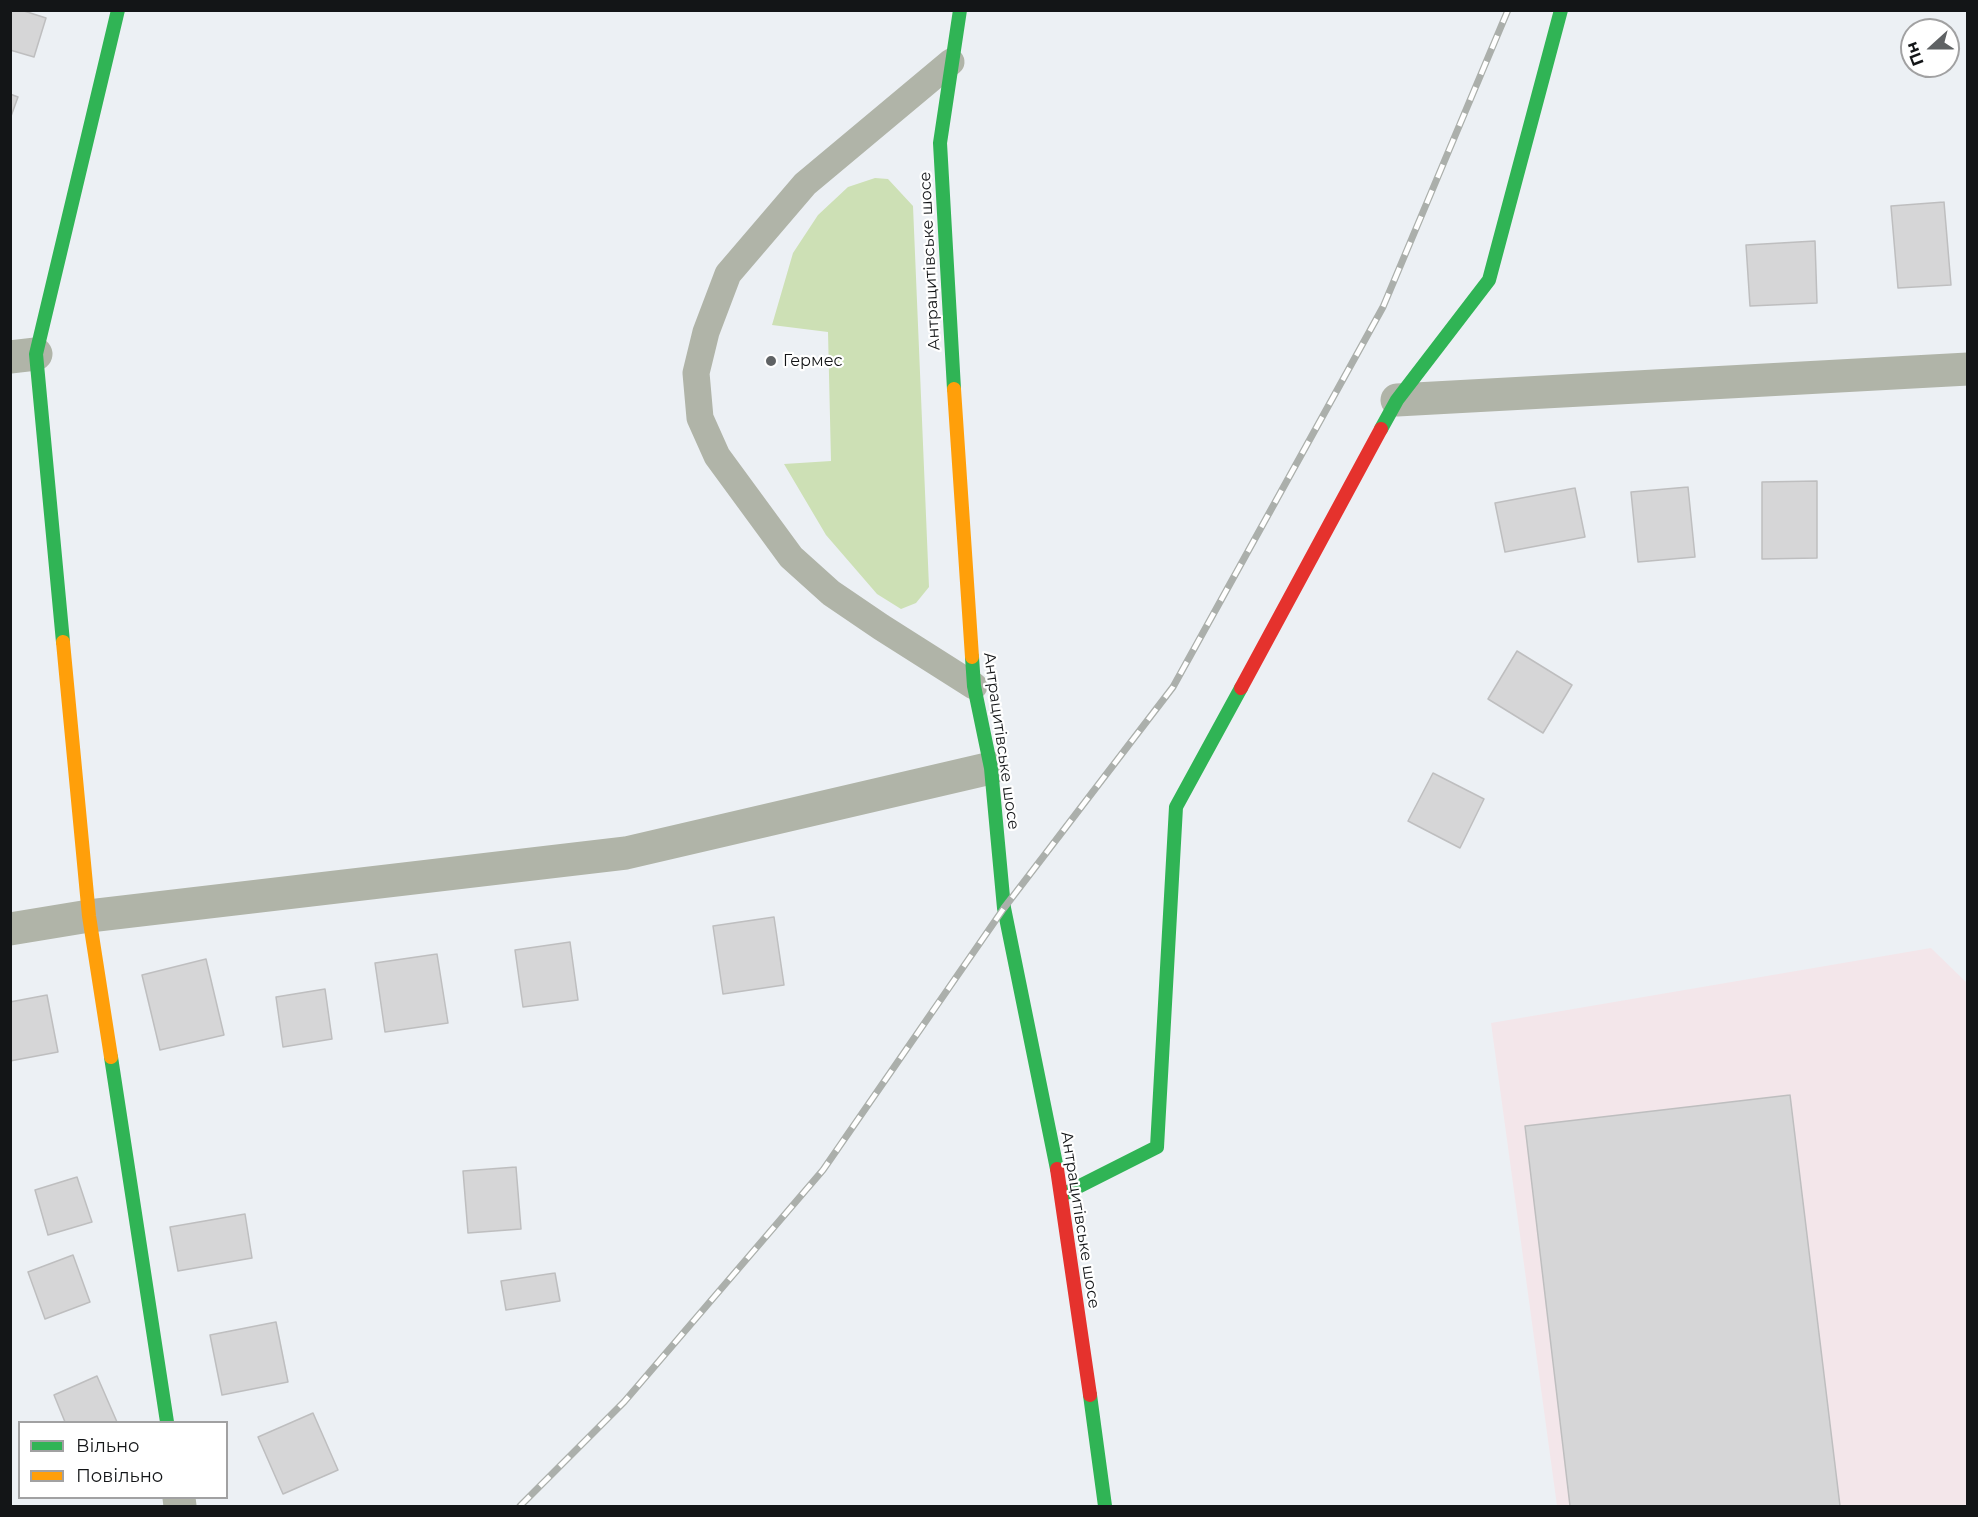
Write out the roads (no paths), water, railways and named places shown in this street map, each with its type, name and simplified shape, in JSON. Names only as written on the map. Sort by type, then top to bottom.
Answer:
[{"type":"street","points":[[118,10],[23,356],[89,916],[167,1421]]},
{"type":"street","name":"Антрацитівське шосе","points":[[960,10],[940,143],[955,414],[974,686],[991,768],[1004,908],[1062,1195],[1105,1506]]},
{"type":"street","points":[[1062,1195],[1157,1147],[1176,807],[1397,400],[1489,280],[1561,10]]},
{"type":"street","points":[[1397,400],[1968,369]]},
{"type":"street","points":[[10,929],[89,916],[626,853],[991,768]]},
{"type":"lane","points":[[951,62],[805,184],[728,274],[706,332],[696,373],[700,418],[717,456],[791,557],[831,593],[974,686]]},
{"type":"railway","points":[[520,1506],[624,1402],[823,1170],[1004,908],[1173,687],[1383,307],[1508,10]]},
{"type":"place","name":"Гермес","points":[[771,361]]}]
